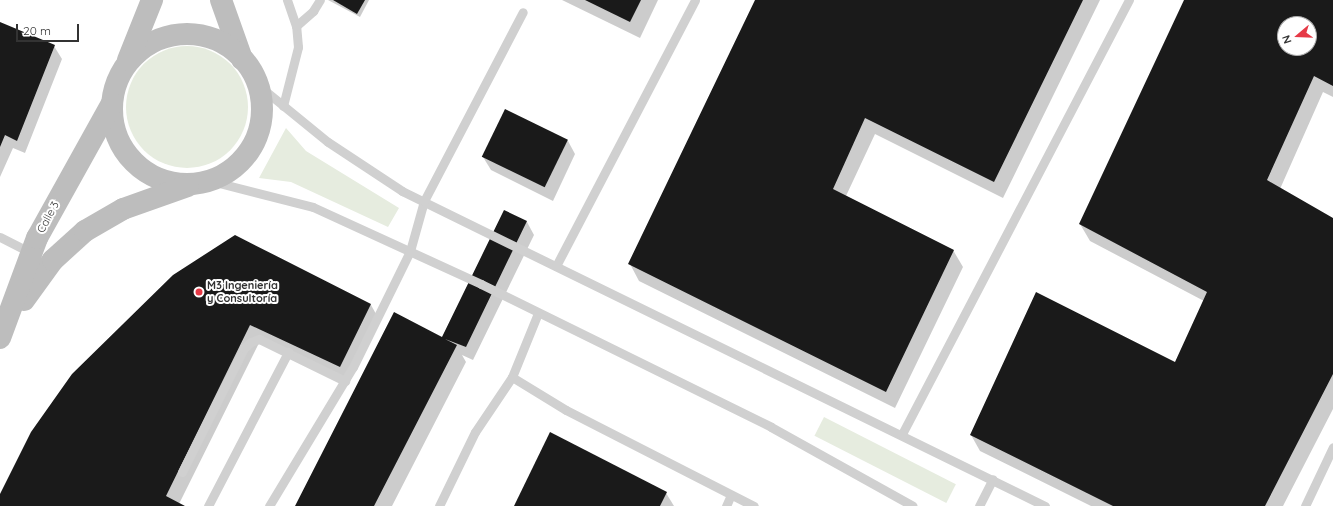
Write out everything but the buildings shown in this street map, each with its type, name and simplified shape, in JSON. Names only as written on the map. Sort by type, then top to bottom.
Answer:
[{"type":"main road","points":[[152,0],[127,63],[117,82],[112,102],[113,124],[121,145],[134,163],[151,176],[172,184],[202,183]]},
{"type":"main road","points":[[221,0],[242,58],[258,85]]},
{"type":"main road","points":[[127,63],[138,51],[152,43],[183,34],[215,40],[242,58]]},
{"type":"main road","name":"Calle 3","points":[[0,339],[38,276],[85,231],[123,209],[202,183],[239,164],[252,145],[261,119],[258,85]]},
{"type":"main road","name":"Calle 3","points":[[0,339],[37,238],[83,151],[112,102]]},
{"type":"lane","points":[[283,106],[298,47],[296,26],[287,0]]},
{"type":"lane","points":[[296,26],[313,11],[320,0]]},
{"type":"lane","points":[[556,266],[695,0]]},
{"type":"lane","points":[[902,434],[1129,0]]},
{"type":"lane","points":[[269,506],[345,381],[410,251],[424,202],[523,12]]},
{"type":"lane","points":[[258,85],[328,142],[402,191],[902,434],[1045,506]]},
{"type":"lane","points":[[202,183],[313,207],[410,251],[771,427],[913,506]]},
{"type":"lane","points":[[0,237],[32,253]]},
{"type":"lane","points":[[439,506],[475,432],[512,377],[538,313]]},
{"type":"lane","points":[[182,472],[244,348],[259,339],[345,381]]},
{"type":"lane","points":[[208,506],[288,352]]},
{"type":"lane","points":[[512,377],[566,410],[731,496],[754,506]]},
{"type":"lane","points":[[1305,506],[1333,447]]},
{"type":"lane","points":[[979,506],[993,479]]},
{"type":"lane","points":[[726,506],[731,496]]},
{"type":"shaded area","points":[[187,46],[199,47],[210,51],[221,56],[230,64],[238,73],[243,84],[247,95],[247,119],[243,130],[238,141],[230,150],[221,158],[210,163],[199,167],[187,168],[175,167],[164,163],[153,158],[144,150],[136,141],[131,130],[127,119],[126,107],[127,95],[131,84],[136,73],[144,64],[153,56],[164,51],[175,47]]},
{"type":"shaded area","points":[[286,128],[306,151],[399,208],[388,227],[291,182],[259,178]]},
{"type":"shaded area","points":[[824,417],[956,484],[946,503],[814,436]]},
{"type":"place","name":"M3 Ingeniería y Consultoría","points":[[199,292]]}]
